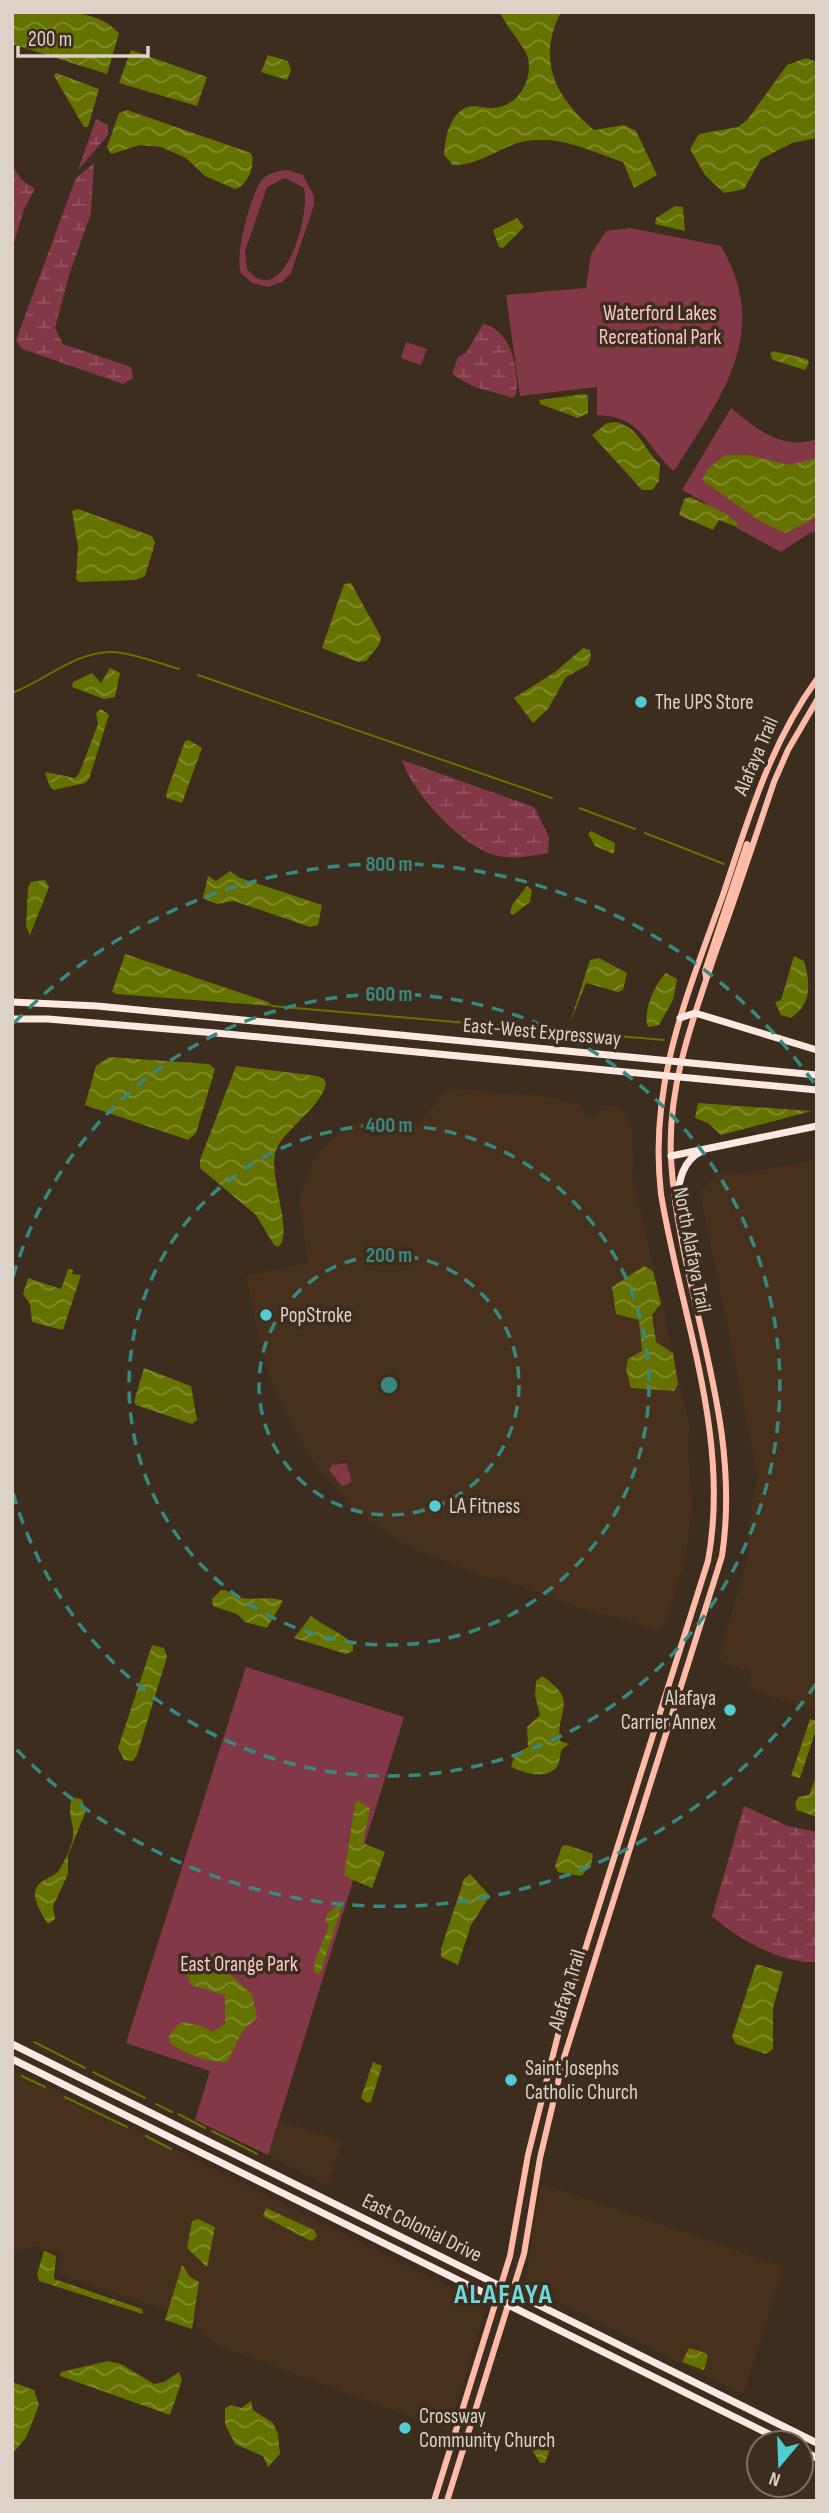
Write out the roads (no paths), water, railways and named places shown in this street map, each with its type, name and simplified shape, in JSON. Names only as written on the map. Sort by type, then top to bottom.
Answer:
[{"type":"highway","name":"East-West Expressway","points":[[12,1002],[109,1007],[817,1075]]},
{"type":"highway","points":[[680,1018],[695,1013],[817,1050]]},
{"type":"highway","name":"East-West Expressway","points":[[12,1019],[55,1019],[216,1033],[817,1090]]},
{"type":"highway","points":[[671,1156],[817,1126]]},
{"type":"highway","points":[[676,1204],[685,1166],[696,1154],[710,1148]]},
{"type":"highway","name":"East Colonial Drive","points":[[12,2044],[817,2443]]},
{"type":"highway","name":"East Colonial Drive","points":[[12,2059],[758,2429]]},
{"type":"highway","points":[[123,2114],[139,2115],[146,2110]]},
{"type":"highway","points":[[140,2122],[150,2118],[162,2119]]},
{"type":"main road","name":"Alafaya Trail","points":[[737,851],[774,749],[817,679]]},
{"type":"main road","points":[[803,699],[804,719]]},
{"type":"main road","name":"Alafaya Trail","points":[[750,855],[780,767],[804,719],[817,700]]},
{"type":"main road","name":"North Alafaya Trail","points":[[707,979],[705,971],[747,844]]},
{"type":"main road","name":"North Alafaya Trail","points":[[678,1661],[708,1561],[715,1513],[715,1470],[708,1417],[664,1211],[658,1159],[663,1084],[680,1018],[737,851]]},
{"type":"main road","name":"North Alafaya Trail","points":[[692,1656],[722,1556],[728,1472],[721,1416],[676,1204],[671,1156],[676,1083],[695,1013],[750,855]]},
{"type":"main road","points":[[658,1159],[671,1156]]},
{"type":"main road","name":"Alafaya Trail","points":[[447,2501],[529,2234],[547,2128],[578,2012],[692,1656]]},
{"type":"main road","name":"Alafaya Trail","points":[[434,2501],[513,2245],[527,2159],[566,2008],[678,1661]]},
{"type":"main road","points":[[537,2116],[547,2128]]},
{"type":"main road","points":[[527,2159],[530,2171],[537,2178]]},
{"type":"main road","points":[[524,2176],[530,2181],[534,2196]]},
{"type":"main road","points":[[454,2441],[459,2465]]},
{"type":"water","points":[[12,12],[68,12],[83,14],[108,24],[119,33],[107,74],[12,44]]},
{"type":"water","points":[[500,12],[561,12],[550,47],[550,62],[560,92],[594,130],[624,125],[636,131],[657,175],[634,188],[623,162],[572,144],[545,140],[518,143],[470,163],[453,165],[444,155],[447,135],[455,116],[468,107],[492,108],[509,103],[521,92],[528,76],[526,53]]},
{"type":"water","points":[[131,50],[207,77],[197,106],[119,83]]},
{"type":"water","points":[[268,55],[288,61],[291,70],[287,80],[261,72]]},
{"type":"water","points":[[806,58],[817,62],[817,138],[792,143],[761,159],[744,189],[724,193],[705,175],[690,149],[699,134],[738,127],[747,120],[787,65]]},
{"type":"water","points":[[56,73],[99,89],[88,127],[84,127],[54,76]]},
{"type":"water","points":[[127,110],[251,153],[250,174],[244,184],[235,189],[205,176],[186,158],[161,147],[140,145],[111,154],[107,147],[119,113]]},
{"type":"water","points":[[675,206],[683,207],[685,231],[655,224],[656,218]]},
{"type":"water","points":[[517,218],[524,227],[503,248],[499,247],[493,230]]},
{"type":"water","points":[[773,351],[807,359],[809,363],[805,370],[773,360],[770,354]]},
{"type":"water","points":[[584,394],[588,396],[588,413],[578,418],[540,404],[539,400]]},
{"type":"water","points":[[615,422],[636,433],[660,464],[659,481],[652,490],[642,490],[592,435],[607,423]]},
{"type":"water","points":[[725,455],[749,455],[789,465],[817,458],[817,517],[785,533],[760,521],[702,480],[707,470]]},
{"type":"water","points":[[690,497],[725,513],[739,524],[734,526],[719,520],[713,530],[679,515],[684,499]]},
{"type":"water","points":[[78,509],[152,536],[155,543],[145,576],[136,580],[79,582],[76,579],[78,547],[72,511]]},
{"type":"water","points":[[351,583],[381,637],[379,645],[366,661],[358,662],[322,648],[344,584]]},
{"type":"water","points":[[583,648],[590,650],[588,665],[566,677],[548,709],[533,723],[514,698],[555,672]]},
{"type":"water","points":[[110,668],[120,673],[115,697],[104,699],[72,687],[73,682],[92,673],[101,683]]},
{"type":"water","points":[[101,709],[109,715],[89,779],[85,783],[54,790],[50,787],[45,772],[75,778],[79,774],[98,724],[96,713]]},
{"type":"water","points":[[189,740],[202,748],[182,803],[167,798],[166,794],[185,741]]},
{"type":"water","points":[[591,831],[615,843],[614,854],[595,846],[588,834]]},
{"type":"water","points":[[230,871],[240,878],[322,905],[318,925],[310,927],[234,901],[217,904],[203,898],[208,876],[216,881]]},
{"type":"water","points":[[45,880],[49,887],[30,935],[26,927],[28,887],[31,882]]},
{"type":"water","points":[[527,886],[532,890],[530,902],[513,915],[510,913],[512,905]]},
{"type":"water","points":[[125,954],[268,1002],[273,1006],[116,994],[112,992]]},
{"type":"water","points":[[794,956],[804,961],[808,992],[803,1006],[791,1018],[781,1015],[775,1002],[781,1000]]},
{"type":"water","points":[[599,958],[627,973],[623,990],[618,992],[586,983],[570,1023],[590,960]]},
{"type":"water","points":[[666,973],[677,979],[673,1000],[659,1025],[648,1027],[647,1014],[651,998]]},
{"type":"water","points":[[109,1057],[209,1064],[215,1069],[196,1133],[188,1140],[85,1105],[96,1066]]},
{"type":"water","points":[[236,1066],[318,1076],[324,1079],[326,1084],[317,1101],[276,1150],[275,1174],[284,1229],[278,1247],[274,1245],[256,1215],[200,1168],[200,1160]]},
{"type":"water","points":[[698,1103],[812,1111],[721,1135],[708,1123],[695,1118]]},
{"type":"water","points":[[644,1266],[653,1271],[661,1303],[652,1315],[656,1342],[673,1353],[678,1384],[674,1391],[631,1388],[626,1369],[628,1359],[642,1351],[639,1320],[616,1314],[612,1287]]},
{"type":"water","points":[[68,1269],[73,1270],[72,1274],[81,1275],[63,1330],[32,1322],[30,1304],[23,1294],[28,1278],[61,1289]]},
{"type":"water","points":[[144,1368],[191,1386],[197,1420],[192,1424],[136,1405],[134,1402]]},
{"type":"water","points":[[221,1590],[242,1598],[271,1598],[283,1601],[267,1628],[245,1622],[237,1614],[213,1606],[212,1599]]},
{"type":"water","points":[[311,1616],[353,1644],[353,1651],[346,1654],[294,1638]]},
{"type":"water","points":[[152,1645],[164,1648],[167,1657],[137,1755],[133,1761],[124,1760],[118,1748]]},
{"type":"water","points":[[542,1676],[554,1685],[564,1700],[560,1741],[569,1744],[562,1749],[559,1763],[554,1770],[536,1774],[511,1767],[515,1754],[528,1747],[527,1727],[540,1715],[535,1696],[536,1681]]},
{"type":"water","points":[[810,1719],[817,1721],[817,1727],[800,1778],[791,1776]]},
{"type":"water","points":[[817,1774],[817,1817],[797,1810],[795,1804],[798,1797],[809,1795]]},
{"type":"water","points":[[73,1798],[82,1799],[86,1811],[68,1855],[68,1874],[53,1906],[55,1919],[48,1924],[37,1905],[35,1893],[39,1884],[58,1871],[68,1852],[73,1836],[70,1808]]},
{"type":"water","points":[[358,1801],[370,1808],[363,1843],[385,1852],[372,1888],[344,1876],[355,1803]]},
{"type":"water","points":[[567,1845],[593,1854],[591,1866],[581,1876],[558,1872],[555,1866],[562,1846]]},
{"type":"water","points":[[470,1874],[490,1896],[471,1925],[458,1965],[441,1957],[441,1949],[464,1879]]},
{"type":"water","points":[[344,1900],[318,1974],[314,1972],[315,1960],[329,1926],[325,1921],[328,1913]]},
{"type":"water","points":[[220,1952],[218,1960],[227,1972],[252,1994],[257,2017],[242,2032],[227,2062],[212,2061],[189,2054],[170,2043],[169,2035],[181,2022],[202,2026],[212,2032],[225,2024],[225,1995],[191,1985],[186,1971],[195,1959]]},
{"type":"water","points":[[756,1964],[783,1972],[773,2008],[773,2049],[766,2054],[736,2044],[732,2037]]},
{"type":"water","points":[[373,2062],[382,2066],[371,2102],[367,2103],[361,2098]]},
{"type":"water","points":[[266,2208],[314,2230],[317,2236],[312,2241],[263,2216]]},
{"type":"water","points":[[198,2219],[215,2227],[207,2267],[187,2248],[192,2221]]},
{"type":"water","points":[[44,2251],[56,2256],[54,2279],[142,2309],[143,2314],[39,2281],[37,2274]]},
{"type":"water","points":[[182,2265],[190,2277],[199,2282],[192,2329],[165,2320]]},
{"type":"water","points":[[689,2348],[706,2353],[708,2356],[704,2370],[682,2362]]},
{"type":"water","points":[[108,2361],[121,2364],[154,2384],[164,2382],[179,2372],[182,2380],[170,2415],[60,2376],[61,2372]]},
{"type":"water","points":[[12,2382],[34,2390],[39,2405],[26,2438],[12,2454]]},
{"type":"water","points":[[251,2401],[253,2410],[273,2423],[278,2434],[280,2454],[268,2467],[263,2456],[235,2444],[225,2424],[225,2408],[231,2405],[241,2408]]},
{"type":"water","points":[[534,2437],[552,2444],[545,2463],[540,2463],[529,2445]]},
{"type":"waterway","points":[[12,693],[74,661],[100,653],[130,655],[179,669]]},
{"type":"waterway","points":[[198,675],[552,798]]},
{"type":"waterway","points":[[579,808],[635,829]]},
{"type":"waterway","points":[[645,833],[724,864]]},
{"type":"waterway","points":[[272,1006],[664,1040]]},
{"type":"waterway","points":[[34,2042],[85,2068]]},
{"type":"waterway","points":[[93,2072],[145,2098]]},
{"type":"waterway","points":[[22,2076],[45,2087]]},
{"type":"waterway","points":[[65,2097],[127,2127]]},
{"type":"waterway","points":[[156,2104],[172,2112]]},
{"type":"waterway","points":[[178,2114],[205,2128]]},
{"type":"waterway","points":[[212,2131],[257,2154]]},
{"type":"waterway","points":[[146,2136],[171,2149]]},
{"type":"place","name":"The UPS Store","points":[[641,702]]},
{"type":"place","name":"PopStroke","points":[[266,1315]]},
{"type":"place","name":"LA Fitness","points":[[435,1506]]},
{"type":"place","name":"Alafaya Carrier Annex","points":[[730,1710]]},
{"type":"place","name":"Saint Josephs Catholic Church","points":[[511,2080]]},
{"type":"place","name":"Crossway Community Church","points":[[405,2428]]},
{"type":"district","name":"ALAFAYA","points":[[504,2294]]},
{"type":"park label","name":"Waterford Lakes Recreational Park","points":[[660,325]]},
{"type":"park label","name":"East Orange Park","points":[[239,1964]]}]
